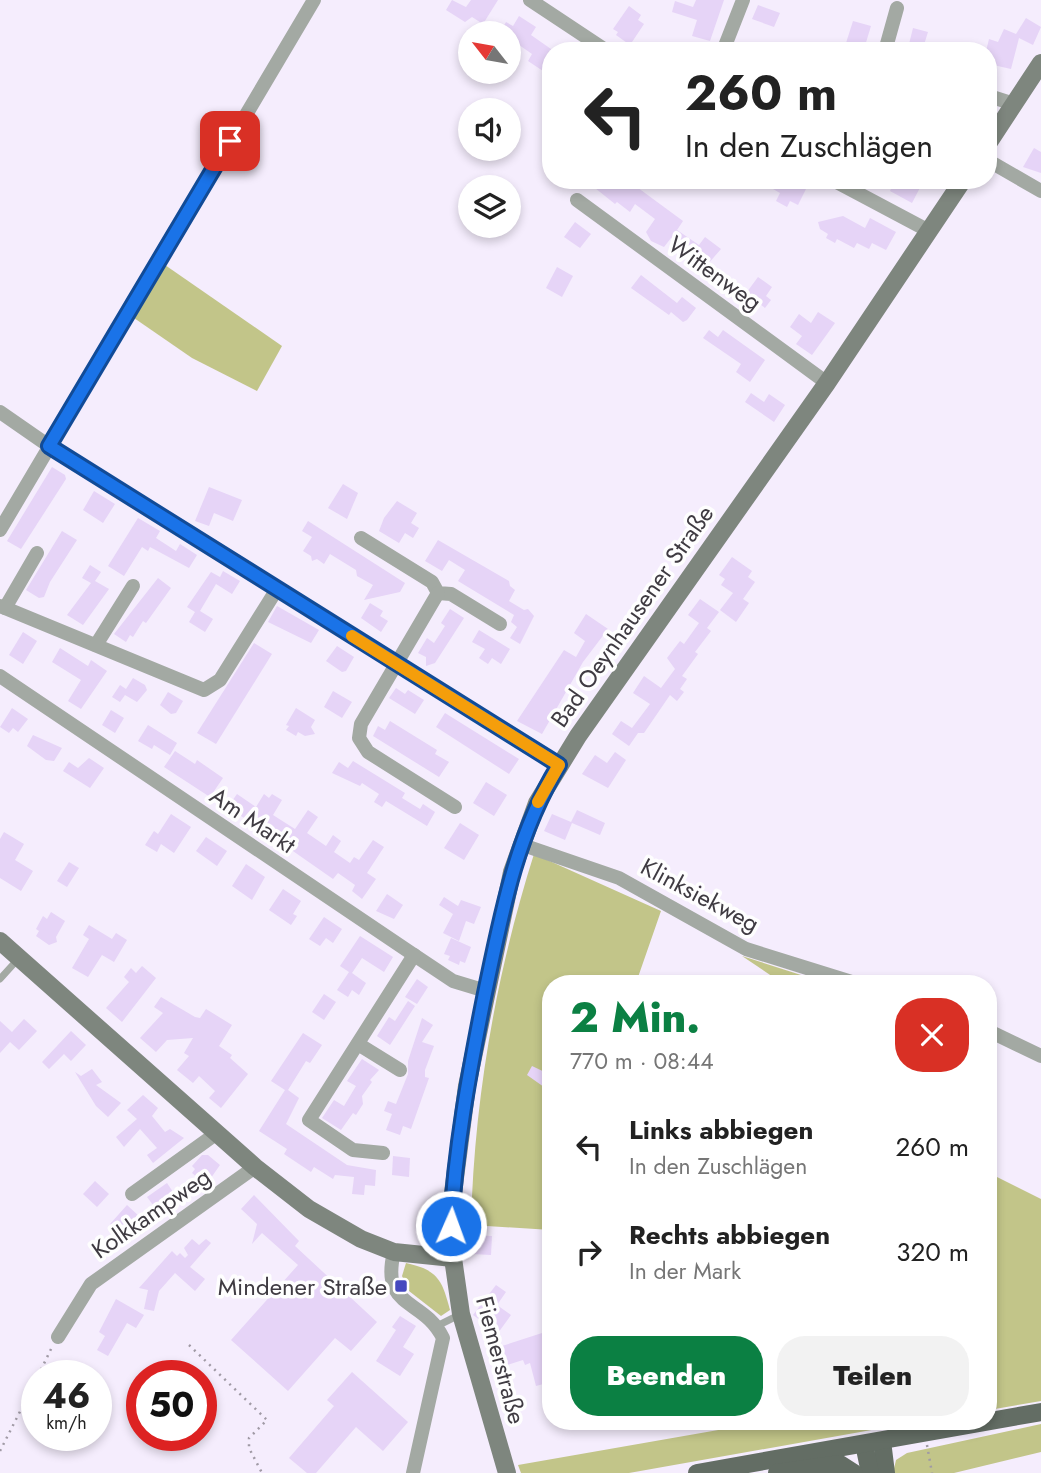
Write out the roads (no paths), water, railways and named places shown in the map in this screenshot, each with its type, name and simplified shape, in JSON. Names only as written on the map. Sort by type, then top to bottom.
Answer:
[{"type":"main road","points":[[997,130],[1041,63]]},
{"type":"main road","name":"Bad Oeynhausener Straße","points":[[453,1258],[453,1194],[457,1152],[486,990],[520,844],[537,803],[559,765],[827,383],[957,189]]},
{"type":"main road","points":[[0,941],[255,1167],[309,1209],[361,1239],[394,1252],[453,1258]]},
{"type":"main road","name":"Fiemerstraße","points":[[453,1258],[461,1314],[490,1400],[506,1469]]},
{"type":"main road","points":[[997,1420],[1041,1412]]},
{"type":"main road","points":[[697,1473],[943,1430]]},
{"type":"main road","points":[[870,1473],[873,1443]]},
{"type":"main road","points":[[873,1443],[886,1473]]},
{"type":"main road","points":[[777,1473],[839,1464],[854,1473]]},
{"type":"street","points":[[0,530],[314,0]]},
{"type":"street","points":[[530,0],[593,42]]},
{"type":"street","points":[[727,42],[743,0]]},
{"type":"street","points":[[888,42],[897,8]]},
{"type":"street","points":[[997,99],[1014,104]]},
{"type":"street","points":[[997,166],[1041,191]]},
{"type":"street","points":[[850,189],[929,231]]},
{"type":"street","name":"Wittenweg","points":[[577,201],[827,383]]},
{"type":"street","points":[[0,412],[49,446],[559,765]]},
{"type":"street","points":[[361,538],[432,582],[438,593]]},
{"type":"street","points":[[37,553],[3,607],[204,690],[220,680],[277,589]]},
{"type":"street","points":[[96,645],[133,586]]},
{"type":"street","points":[[438,593],[451,594],[500,624]]},
{"type":"street","points":[[438,593],[361,724],[359,738],[368,752],[455,807]]},
{"type":"street","name":"Am Markt","points":[[0,676],[414,956],[453,981],[486,990]]},
{"type":"street","name":"Klinksiekweg","points":[[520,844],[619,878],[746,949],[829,975]]},
{"type":"street","points":[[383,1153],[353,1150],[309,1121],[414,956]]},
{"type":"street","points":[[997,1035],[1041,1056]]},
{"type":"street","points":[[358,1044],[400,1070]]},
{"type":"street","points":[[132,1194],[217,1133]]},
{"type":"street","name":"Kolkkampweg","points":[[58,1337],[91,1284],[255,1167]]},
{"type":"street","points":[[394,1252],[389,1273],[393,1290],[437,1326],[443,1338],[413,1473]]},
{"type":"lane","points":[[0,979],[19,957]]},
{"type":"lane","points":[[437,1326],[461,1314]]},
{"type":"place","name":"Mindener Straße","points":[[401,1286]]}]
